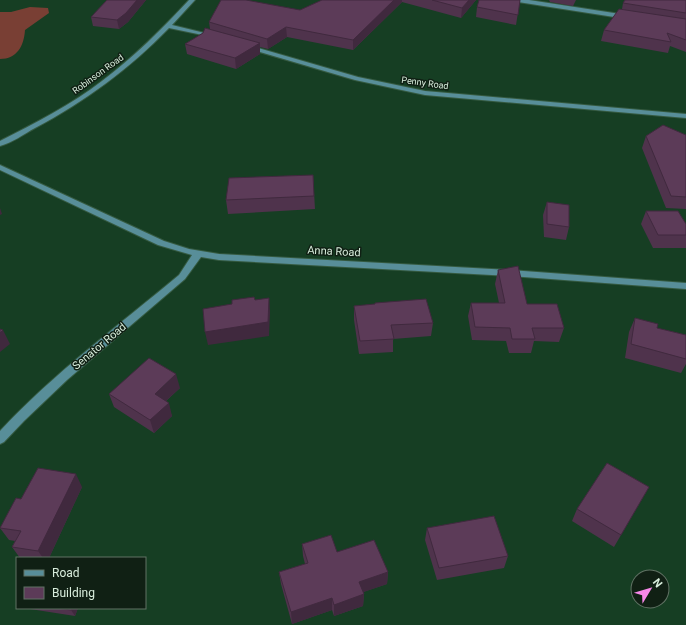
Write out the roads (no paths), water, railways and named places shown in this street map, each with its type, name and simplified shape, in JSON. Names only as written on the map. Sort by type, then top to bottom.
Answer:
[{"type":"street","name":"Robinson Road","points":[[0,144],[90,93],[138,56],[169,26],[192,0]]},
{"type":"street","points":[[518,0],[634,18]]},
{"type":"street","points":[[169,26],[220,38]]},
{"type":"street","name":"Penny Road","points":[[242,45],[357,79],[401,90],[493,100],[686,116]]},
{"type":"street","name":"Anna Road","points":[[0,167],[161,243],[173,248],[198,254],[494,272],[686,286]]},
{"type":"street","name":"Senator Road","points":[[0,439],[76,365],[175,283],[191,265],[198,254]]}]
